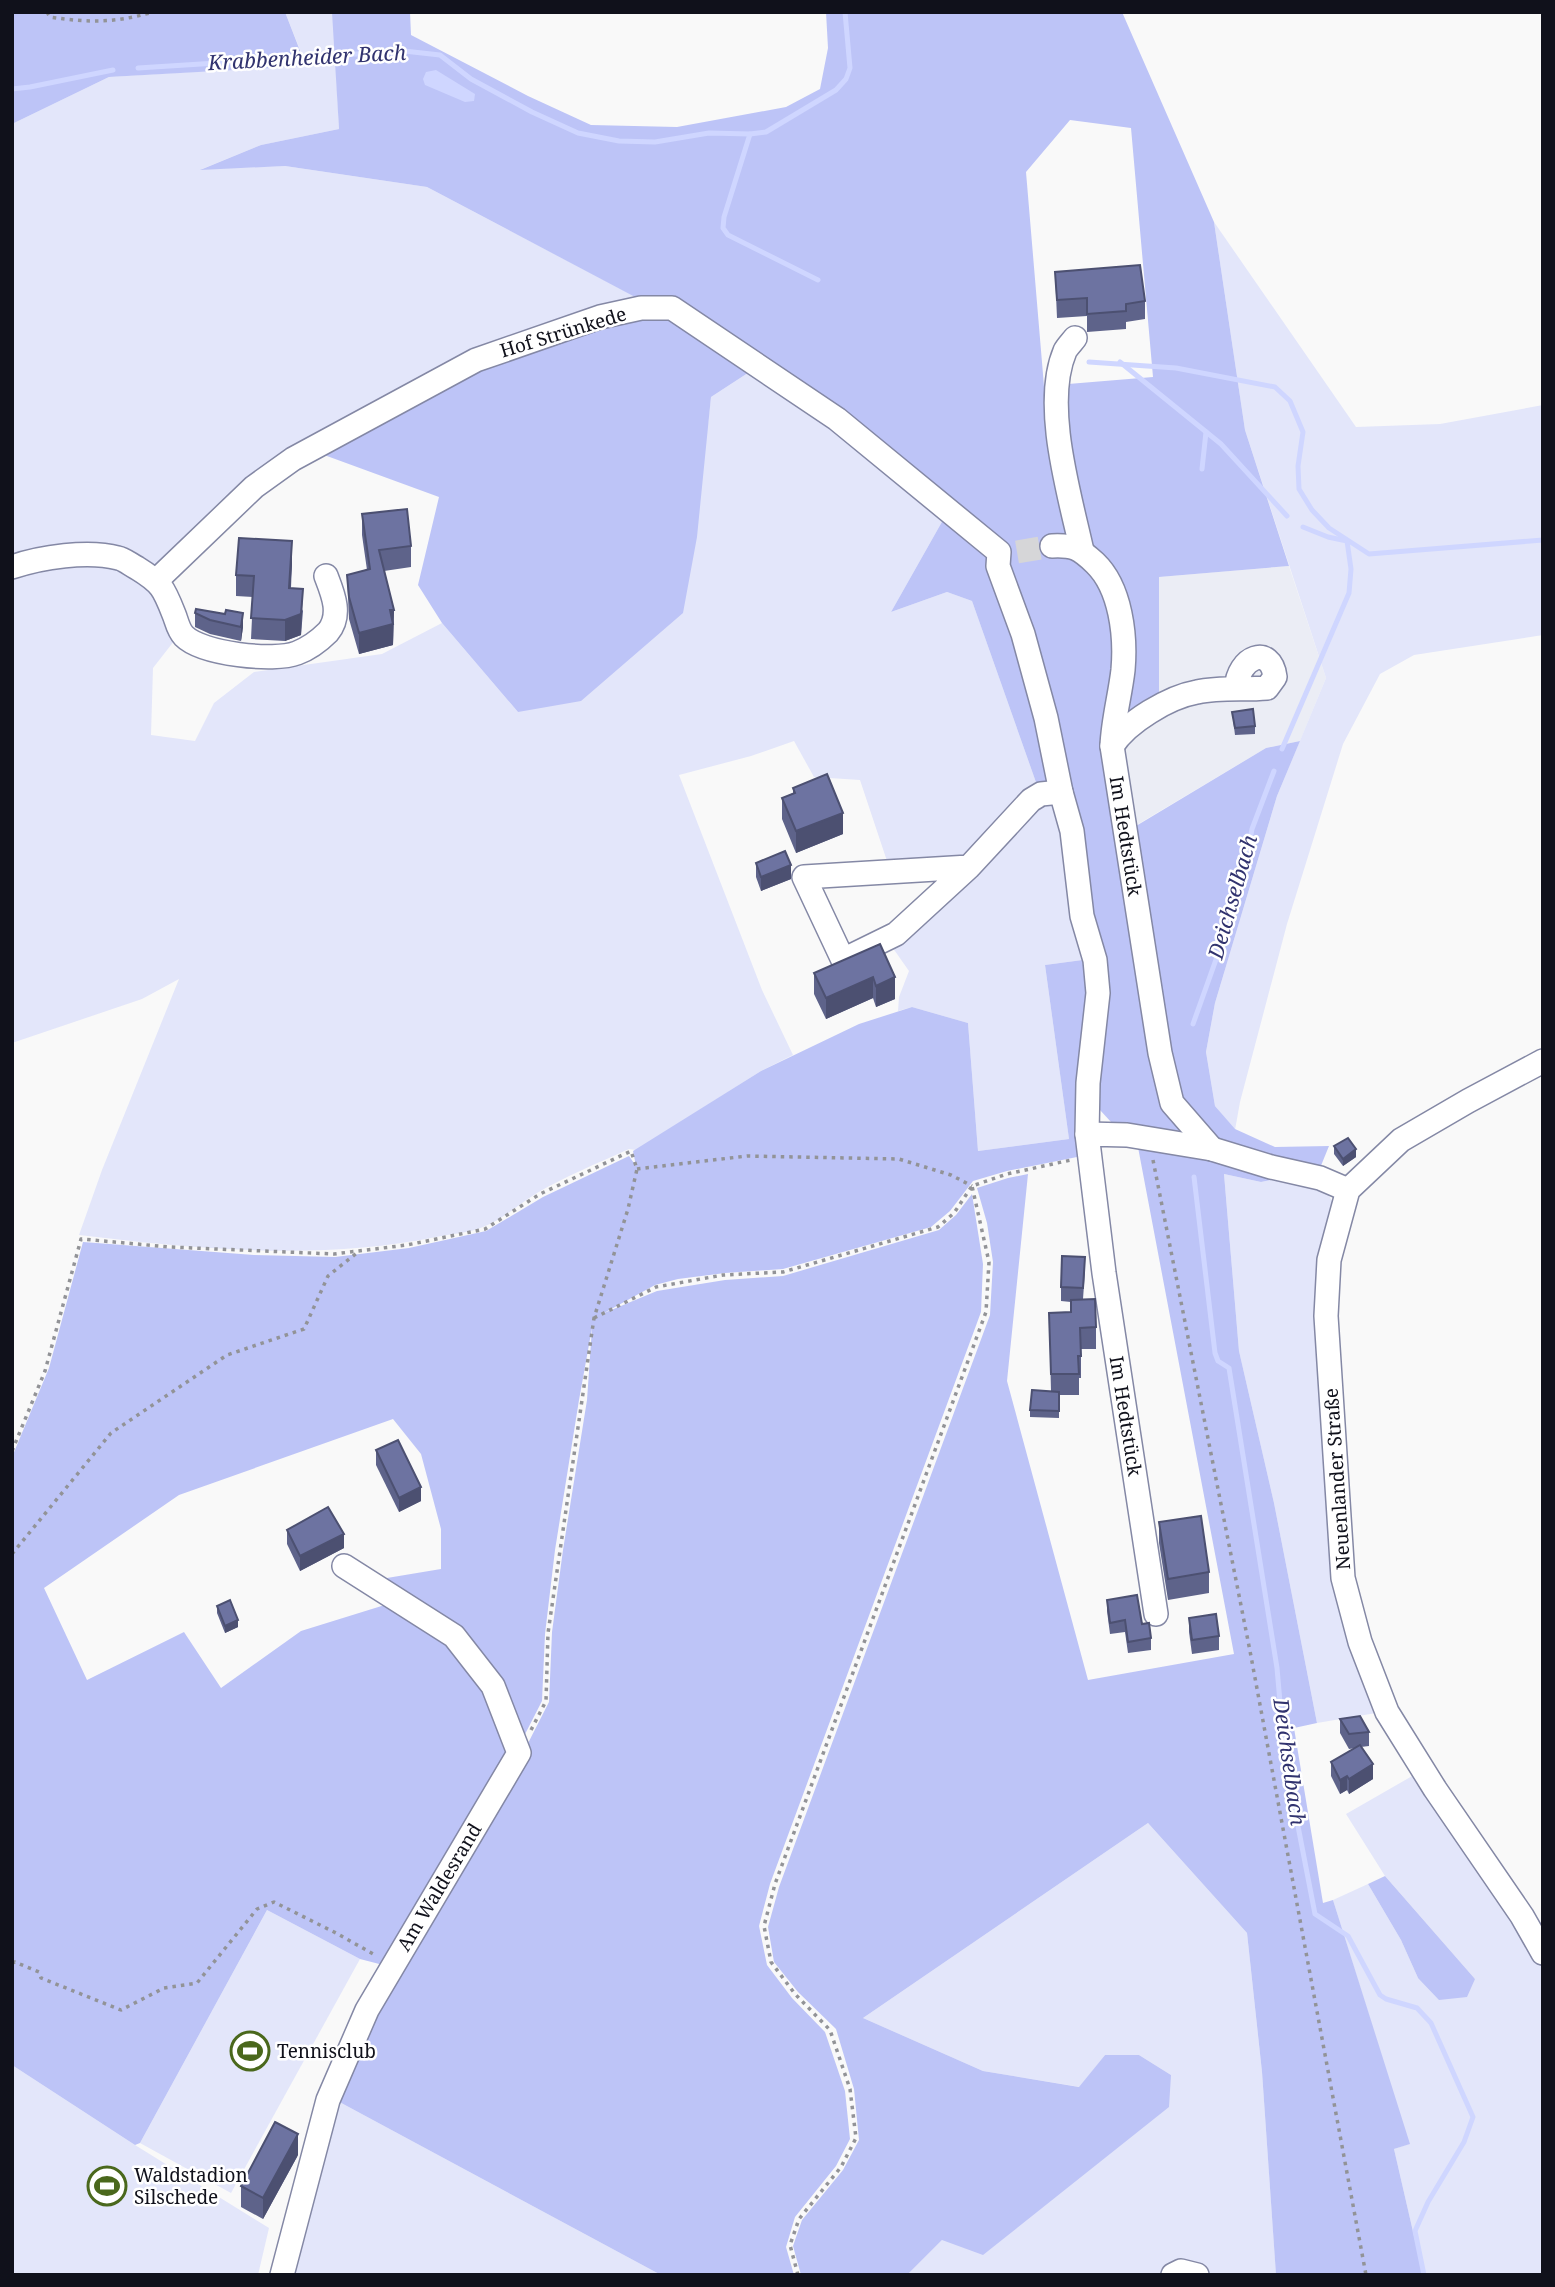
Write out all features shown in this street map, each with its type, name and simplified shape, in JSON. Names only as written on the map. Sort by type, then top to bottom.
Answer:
[{"type":"street","name":"Hof Strünkede","points":[[157,580],[254,487],[293,459],[476,360],[600,317],[641,308],[672,308],[837,419],[1008,552],[998,566],[1023,634]]},
{"type":"street","points":[[1075,338],[1065,350],[1057,383],[1058,419],[1060,449],[1082,551]]},
{"type":"street","points":[[1052,546],[1069,545],[1082,551]]},
{"type":"street","name":"Im Hedtstück","points":[[1082,551],[1107,579],[1121,616],[1123,669],[1113,724],[1112,746],[1160,1053],[1172,1103],[1212,1149]]},
{"type":"street","points":[[12,567],[40,558],[82,555],[120,558],[157,580],[166,594],[182,634],[194,644],[221,652],[260,657],[295,654],[317,643],[331,628],[337,610],[326,576]]},
{"type":"street","name":"Im Hedtstück","points":[[1023,634],[1072,831],[1082,916],[1095,960],[1098,993],[1088,1083],[1088,1145],[1104,1273],[1156,1614]]},
{"type":"street","points":[[1112,746],[1129,725],[1164,705],[1195,692],[1236,689]]},
{"type":"street","points":[[969,867],[804,877],[843,960],[896,934],[969,867],[1031,800],[1041,794],[1061,792]]},
{"type":"street","points":[[1088,1145],[1127,1135],[1149,1138],[1212,1149],[1320,1178],[1348,1190],[1401,1140],[1543,1062]]},
{"type":"street","name":"Neuenlander Straße","points":[[1348,1190],[1329,1260],[1326,1316],[1343,1578],[1360,1642],[1387,1712],[1435,1789],[1522,1916],[1543,1953]]},
{"type":"street","points":[[344,1566],[454,1636],[493,1686],[519,1753]]},
{"type":"street","name":"Am Waldesrand","points":[[282,2275],[328,2100],[367,2010],[519,1753]]},
{"type":"street","points":[[1173,2275],[1181,2271],[1197,2275]]},
{"type":"path","points":[[47,12],[50,18],[81,22],[122,21],[153,12]]},
{"type":"path","points":[[1149,1138],[1251,1651],[1366,2275]]},
{"type":"path","points":[[594,1318],[656,1287],[723,1275],[783,1272],[937,1227],[954,1213],[972,1185],[1088,1145]]},
{"type":"path","points":[[12,1451],[45,1371],[81,1239],[257,1252],[334,1254],[407,1245],[485,1229],[540,1194],[631,1151],[637,1168],[628,1209],[594,1318],[548,1633],[546,1701],[519,1753]]},
{"type":"path","points":[[637,1168],[747,1156],[899,1159],[951,1175],[972,1185]]},
{"type":"path","points":[[798,2275],[790,2245],[799,2219],[841,2167],[856,2138],[850,2089],[830,2030],[795,1994],[771,1962],[764,1926],[775,1884],[986,1312],[989,1262],[972,1185]]},
{"type":"path","points":[[12,1554],[111,1433],[227,1354],[304,1329],[328,1276],[358,1252]]},
{"type":"path","points":[[12,1963],[39,1972],[41,1978],[121,2010],[164,1988],[197,1983],[257,1909],[274,1902],[392,1965]]},
{"type":"shaded area","points":[[12,12],[285,12],[306,66],[109,77],[12,124]]},
{"type":"shaded area","points":[[285,12],[333,12],[339,129],[261,145],[202,169],[285,166],[427,187],[638,298],[334,435],[157,574],[123,554],[12,562],[12,124],[109,77],[306,65]]},
{"type":"shaded area","points":[[332,12],[410,12],[411,35],[528,96],[591,125],[677,127],[786,107],[820,89],[828,48],[826,12],[1122,12],[1214,222],[1245,430],[1289,566],[1159,577],[1159,699],[1119,727],[1136,826],[1266,748],[1300,741],[1277,796],[1215,1003],[1206,1052],[1215,1106],[1235,1129],[1275,1147],[1329,1146],[1318,1173],[1172,1140],[1111,1122],[1100,1110],[1092,1087],[1094,1062],[1069,794],[1038,788],[972,601],[947,592],[891,612],[943,520],[952,510],[637,298],[427,187],[285,166],[200,170],[261,145],[339,129]],"holes":[[[1070,120],[1131,128],[1153,377],[1044,386],[1026,172]]]},
{"type":"shaded area","points":[[436,70],[475,94],[474,101],[465,102],[425,85],[423,79],[426,72]]},
{"type":"shaded area","points":[[1214,222],[1356,427],[1440,424],[1543,405],[1543,635],[1414,655],[1380,674],[1343,744],[1287,924],[1235,1130],[1215,1106],[1206,1052],[1215,1003],[1277,796],[1326,678],[1245,430]]},
{"type":"shaded area","points":[[672,313],[754,369],[711,397],[697,537],[683,613],[581,701],[518,712],[442,623],[418,585],[439,497],[316,452],[477,365],[603,322]]},
{"type":"shaded area","points":[[754,369],[838,426],[943,520],[891,612],[947,592],[972,601],[1038,788],[967,858],[888,864],[860,780],[814,777],[794,741],[751,756],[679,775],[762,990],[793,1055],[761,1071],[636,1150],[629,1149],[559,1181],[490,1224],[466,1232],[392,1244],[302,1251],[168,1245],[79,1235],[102,1170],[179,979],[142,999],[12,1043],[12,570],[117,562],[150,587],[178,636],[153,668],[151,735],[195,741],[214,703],[254,672],[382,654],[442,623],[518,712],[708,424],[711,397]]},
{"type":"shaded area","points":[[1289,566],[1326,678],[1300,741],[1266,748],[1135,826],[1119,727],[1159,699],[1159,577]]},
{"type":"shaded area","points":[[1041,802],[1053,803],[1059,817],[1090,959],[1045,965],[1069,1139],[978,1151],[968,1023],[912,1007],[898,1011],[899,997],[909,971],[890,944]]},
{"type":"shaded area","points":[[1090,959],[1093,989],[1089,1037],[1083,1088],[1075,1104],[1082,1156],[1007,1171],[973,1181],[950,1211],[931,1227],[783,1269],[725,1273],[655,1285],[604,1313],[657,1291],[725,1280],[783,1276],[939,1230],[956,1215],[972,1194],[983,1264],[981,1312],[770,1884],[759,1926],[767,1965],[792,1998],[825,2032],[845,2091],[850,2139],[836,2166],[795,2217],[786,2247],[794,2275],[661,2275],[332,2098],[371,2012],[522,1755],[549,1702],[552,1632],[587,1400],[592,1328],[555,1550],[545,1634],[542,1701],[521,1742],[500,1683],[467,1641],[456,1631],[375,1580],[441,1569],[441,1529],[421,1454],[393,1419],[179,1495],[44,1588],[87,1680],[184,1632],[221,1688],[301,1631],[388,1604],[449,1640],[489,1688],[514,1752],[387,1966],[360,1959],[267,1910],[140,2143],[135,2145],[12,2065],[12,1457],[49,1368],[83,1242],[254,1255],[335,1257],[409,1248],[486,1231],[543,1197],[629,1156],[636,1166],[633,1151],[761,1071],[859,1024],[912,1007],[968,1023],[978,1151],[1069,1139],[1045,965]]},
{"type":"shaded area","points":[[1137,1142],[1289,1176],[1261,1182],[1224,1174],[1239,1351],[1274,1503],[1317,1723],[1294,1728],[1323,1903],[1333,1900],[1410,2144],[1394,2149],[1423,2275],[1276,2275],[1262,2072],[1247,1933],[1148,1823],[863,2018],[983,2071],[1079,2087],[1105,2055],[1139,2055],[1171,2075],[1169,2107],[983,2255],[942,2240],[907,2275],[801,2275],[793,2246],[802,2220],[843,2170],[859,2140],[854,2089],[836,2029],[798,1992],[774,1962],[768,1927],[779,1887],[990,1315],[993,1262],[987,1223],[977,1188],[1028,1174],[1007,1381],[1088,1680],[1234,1654]]},
{"type":"shaded area","points":[[1224,1174],[1261,1182],[1289,1176],[1324,1187],[1332,1201],[1330,1513],[1382,1712],[1317,1723],[1274,1503],[1239,1351]]},
{"type":"shaded area","points":[[1414,1775],[1543,1967],[1543,2275],[1423,2275],[1394,2149],[1409,2144],[1333,1900],[1368,1884],[1401,1940],[1418,1978],[1475,1979],[1385,1876],[1346,1814]]},
{"type":"shaded area","points":[[1148,1823],[1247,1933],[1262,2072],[1276,2274],[1210,2275],[1190,2266],[1161,2275],[907,2275],[942,2240],[1171,2075],[1139,2055],[1105,2055],[1080,2087],[983,2071],[863,2018]]},
{"type":"shaded area","points":[[1385,1876],[1475,1979],[1467,1997],[1439,2000],[1418,1978],[1401,1940],[1368,1884]]},
{"type":"shaded area","name":"Tennisclub","points":[[267,1910],[360,1959],[231,2193],[140,2143]]},
{"type":"shaded area","name":"Waldstadion Silschede","points":[[12,2065],[269,2228],[258,2275],[12,2275]]},
{"type":"shaded area","points":[[332,2098],[661,2275],[291,2275]]},
{"type":"building","points":[[1140,265],[1145,301],[1126,304],[1126,311],[1087,314],[1087,298],[1057,300],[1055,272]]},
{"type":"building","points":[[407,509],[411,546],[379,550],[394,610],[390,610],[393,624],[359,633],[349,597],[347,575],[370,569],[362,514]]},
{"type":"building","points":[[239,538],[292,541],[289,588],[303,589],[301,614],[285,620],[251,618],[254,576],[236,575]]},
{"type":"building","points":[[196,609],[225,614],[226,610],[243,613],[241,627],[210,620],[195,613]]},
{"type":"building","points":[[1253,709],[1255,726],[1235,728],[1232,712]]},
{"type":"building","points":[[827,774],[843,813],[796,831],[782,798],[795,793],[793,788]]},
{"type":"building","points":[[785,851],[791,865],[761,877],[756,863]]},
{"type":"building","points":[[880,944],[895,977],[876,986],[873,977],[826,998],[814,973]]},
{"type":"building","points":[[1348,1138],[1356,1149],[1343,1159],[1334,1146]]},
{"type":"building","points":[[1062,1256],[1085,1257],[1083,1288],[1061,1287]]},
{"type":"building","points":[[1095,1299],[1096,1327],[1080,1328],[1079,1374],[1051,1374],[1049,1313],[1071,1312],[1071,1300]]},
{"type":"building","points":[[1032,1390],[1059,1392],[1059,1411],[1030,1410]]},
{"type":"building","points":[[398,1440],[421,1487],[399,1498],[376,1450]]},
{"type":"building","points":[[328,1507],[344,1534],[300,1556],[287,1530]]},
{"type":"building","points":[[1201,1516],[1209,1572],[1168,1579],[1159,1522]]},
{"type":"building","points":[[1137,1595],[1142,1624],[1149,1623],[1151,1638],[1128,1642],[1125,1620],[1110,1623],[1107,1600]]},
{"type":"building","points":[[230,1600],[238,1620],[225,1626],[217,1606]]},
{"type":"building","points":[[1216,1614],[1219,1636],[1192,1640],[1189,1618]]},
{"type":"building","points":[[1360,1716],[1369,1732],[1349,1734],[1340,1719]]},
{"type":"building","points":[[1360,1745],[1373,1764],[1349,1779],[1347,1776],[1340,1780],[1331,1762]]},
{"type":"building","points":[[275,2122],[298,2134],[263,2198],[241,2186]]},
{"type":"waterway","points":[[750,134],[766,132],[836,90],[846,79],[850,68],[845,12]]},
{"type":"waterway","name":"Krabbenheider Bach","points":[[138,68],[404,51],[440,55],[471,79],[578,133],[619,141],[655,142],[709,133],[750,134],[723,228],[728,235],[818,280]]},
{"type":"waterway","name":"Krabbenheider Bach","points":[[12,89],[113,70]]},
{"type":"waterway","name":"Krabbenheider Bach","points":[[1089,362],[1176,368],[1275,387],[1290,401],[1303,432],[1298,466],[1299,489],[1312,510],[1329,528],[1369,554],[1543,540]]},
{"type":"waterway","points":[[1120,362],[1221,444],[1287,516]]},
{"type":"waterway","points":[[1202,469],[1206,432]]},
{"type":"waterway","name":"Deichselbach","points":[[1282,749],[1349,593],[1351,569],[1347,541],[1303,527]]},
{"type":"waterway","name":"Deichselbach","points":[[1193,1024],[1233,912],[1252,829],[1274,771]]},
{"type":"waterway","name":"Deichselbach","points":[[1194,1177],[1215,1353],[1218,1361],[1229,1368],[1277,1668],[1285,1759],[1315,1914],[1348,1936],[1380,1995],[1417,2008],[1431,2023],[1473,2117],[1464,2142],[1428,2202],[1415,2231],[1424,2275]]},
{"type":"tunnel","points":[[1017,552],[1052,546]]},
{"type":"place","name":"Tennisclub","points":[[250,2051]]},
{"type":"place","name":"Waldstadion Silschede","points":[[107,2186]]}]
